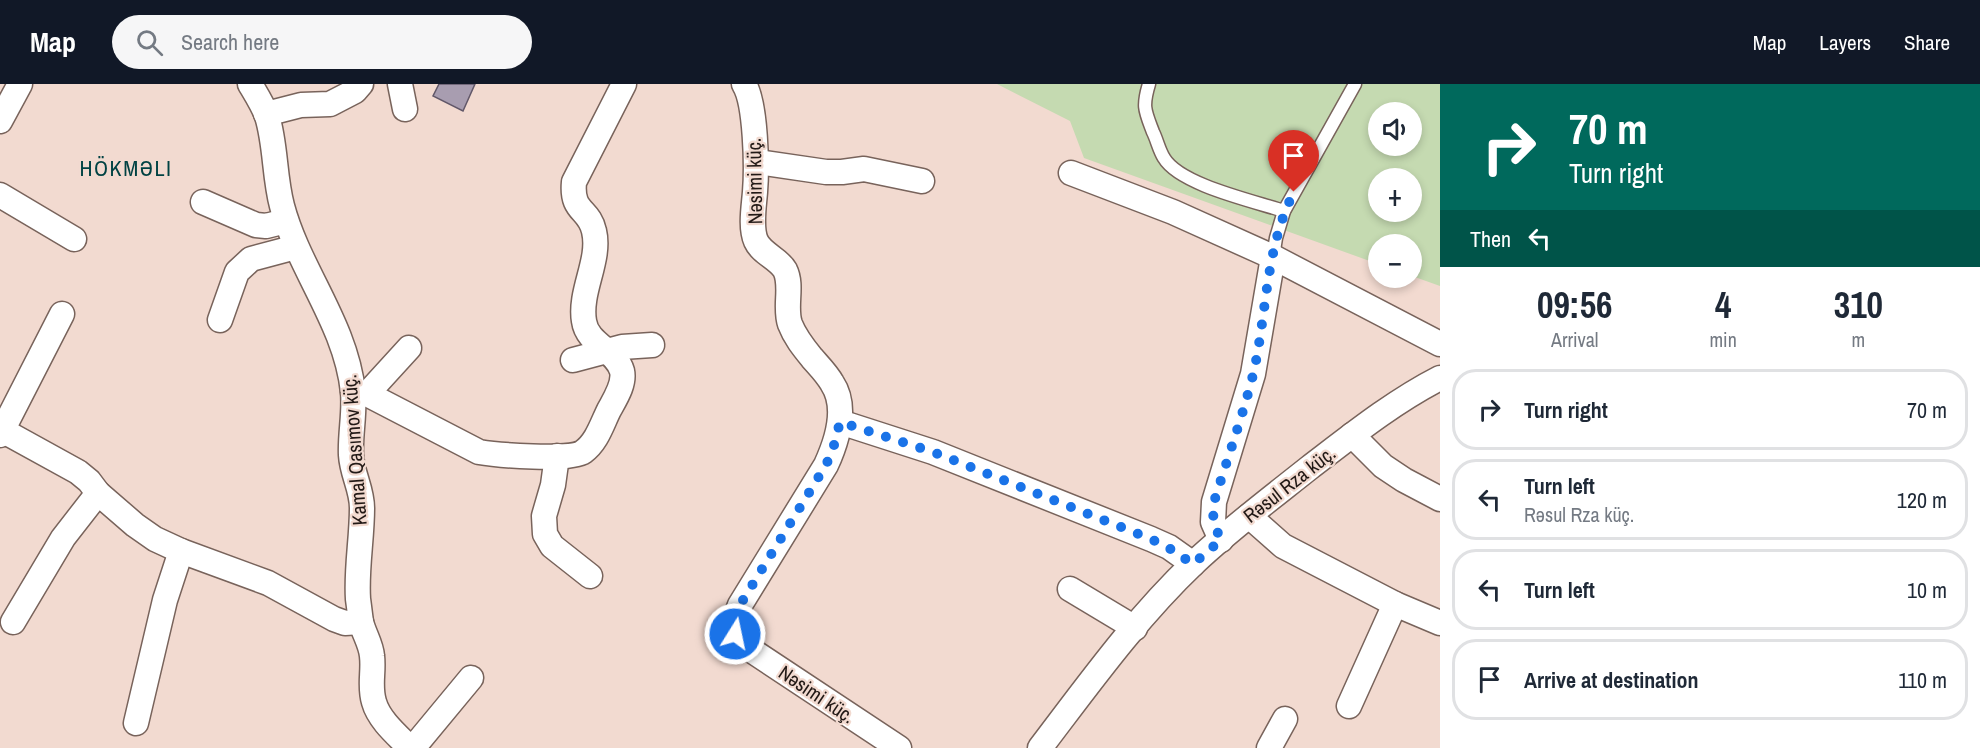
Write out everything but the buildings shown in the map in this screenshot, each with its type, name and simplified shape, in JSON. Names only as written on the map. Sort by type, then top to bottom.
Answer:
[{"type":"street","points":[[0,121],[20,84]]},
{"type":"street","name":"Kamal Qasımov küç.","points":[[250,84],[266,114],[272,135],[276,180],[286,221],[296,247],[325,304],[360,393],[351,453],[352,467],[361,489],[358,579],[361,622],[372,657],[370,684],[374,703],[381,717],[411,748]]},
{"type":"street","points":[[266,114],[301,105],[330,104],[355,91],[361,84]]},
{"type":"street","points":[[400,84],[405,109]]},
{"type":"street","points":[[410,348],[360,393],[479,452],[557,456],[581,454],[594,442],[622,383],[622,371],[614,359],[589,336],[584,323],[586,291],[594,250],[594,231],[588,218],[575,203],[573,193],[574,182],[624,84]]},
{"type":"street","name":"Nəsimi küç.","points":[[744,84],[751,108],[757,162],[754,215],[756,240],[760,247],[779,262],[785,271],[788,281],[788,321],[794,336],[833,384],[839,400],[840,422],[826,465],[740,605],[734,621],[735,634],[748,648],[899,748]]},
{"type":"street","points":[[757,162],[826,172],[864,169],[922,181]]},
{"type":"street","points":[[1071,173],[1173,212],[1273,256],[1440,344]]},
{"type":"street","points":[[0,195],[74,239]]},
{"type":"street","points":[[203,202],[256,225],[266,226],[286,221]]},
{"type":"street","points":[[220,320],[237,272],[251,259],[296,247]]},
{"type":"street","points":[[1221,540],[1213,522],[1214,502],[1253,374],[1273,256]]},
{"type":"street","points":[[62,314],[1,431],[78,472],[89,481],[98,494],[155,539],[268,583],[334,619],[345,623],[361,622]]},
{"type":"street","points":[[573,360],[622,347],[652,345]]},
{"type":"street","name":"Rəsul Rza küç.","points":[[1040,748],[1093,678],[1193,564],[1249,516],[1352,435],[1440,378]]},
{"type":"street","points":[[840,422],[933,452],[1151,539],[1193,564]]},
{"type":"street","points":[[1352,435],[1383,466],[1440,500]]},
{"type":"street","points":[[557,456],[553,485],[544,516],[545,534],[552,546],[590,576]]},
{"type":"street","points":[[13,622],[63,538],[98,494]]},
{"type":"street","points":[[1249,516],[1283,546],[1395,604],[1440,623]]},
{"type":"street","points":[[136,723],[165,600],[182,551]]},
{"type":"street","points":[[1070,589],[1135,628]]},
{"type":"street","points":[[1349,706],[1395,604]]},
{"type":"street","points":[[411,748],[471,678]]},
{"type":"street","points":[[1269,748],[1285,719]]},
{"type":"lane","points":[[1149,84],[1144,100],[1145,112],[1164,159],[1177,172],[1197,183],[1284,211]]},
{"type":"lane","points":[[1273,256],[1284,211],[1354,84]]},
{"type":"green space","points":[[997,84],[1440,84],[1440,286],[1422,280],[1422,234],[1368,234],[1368,260],[1084,158],[1070,121]]},
{"type":"district","name":"HÖKMƏLI","points":[[126,168]]},
{"type":"route","points":[[735,634],[734,621],[740,605],[826,465],[840,422],[933,452],[1151,539],[1193,564],[1221,540],[1213,522],[1214,502],[1253,374],[1276,238],[1284,211],[1294,192]]}]
